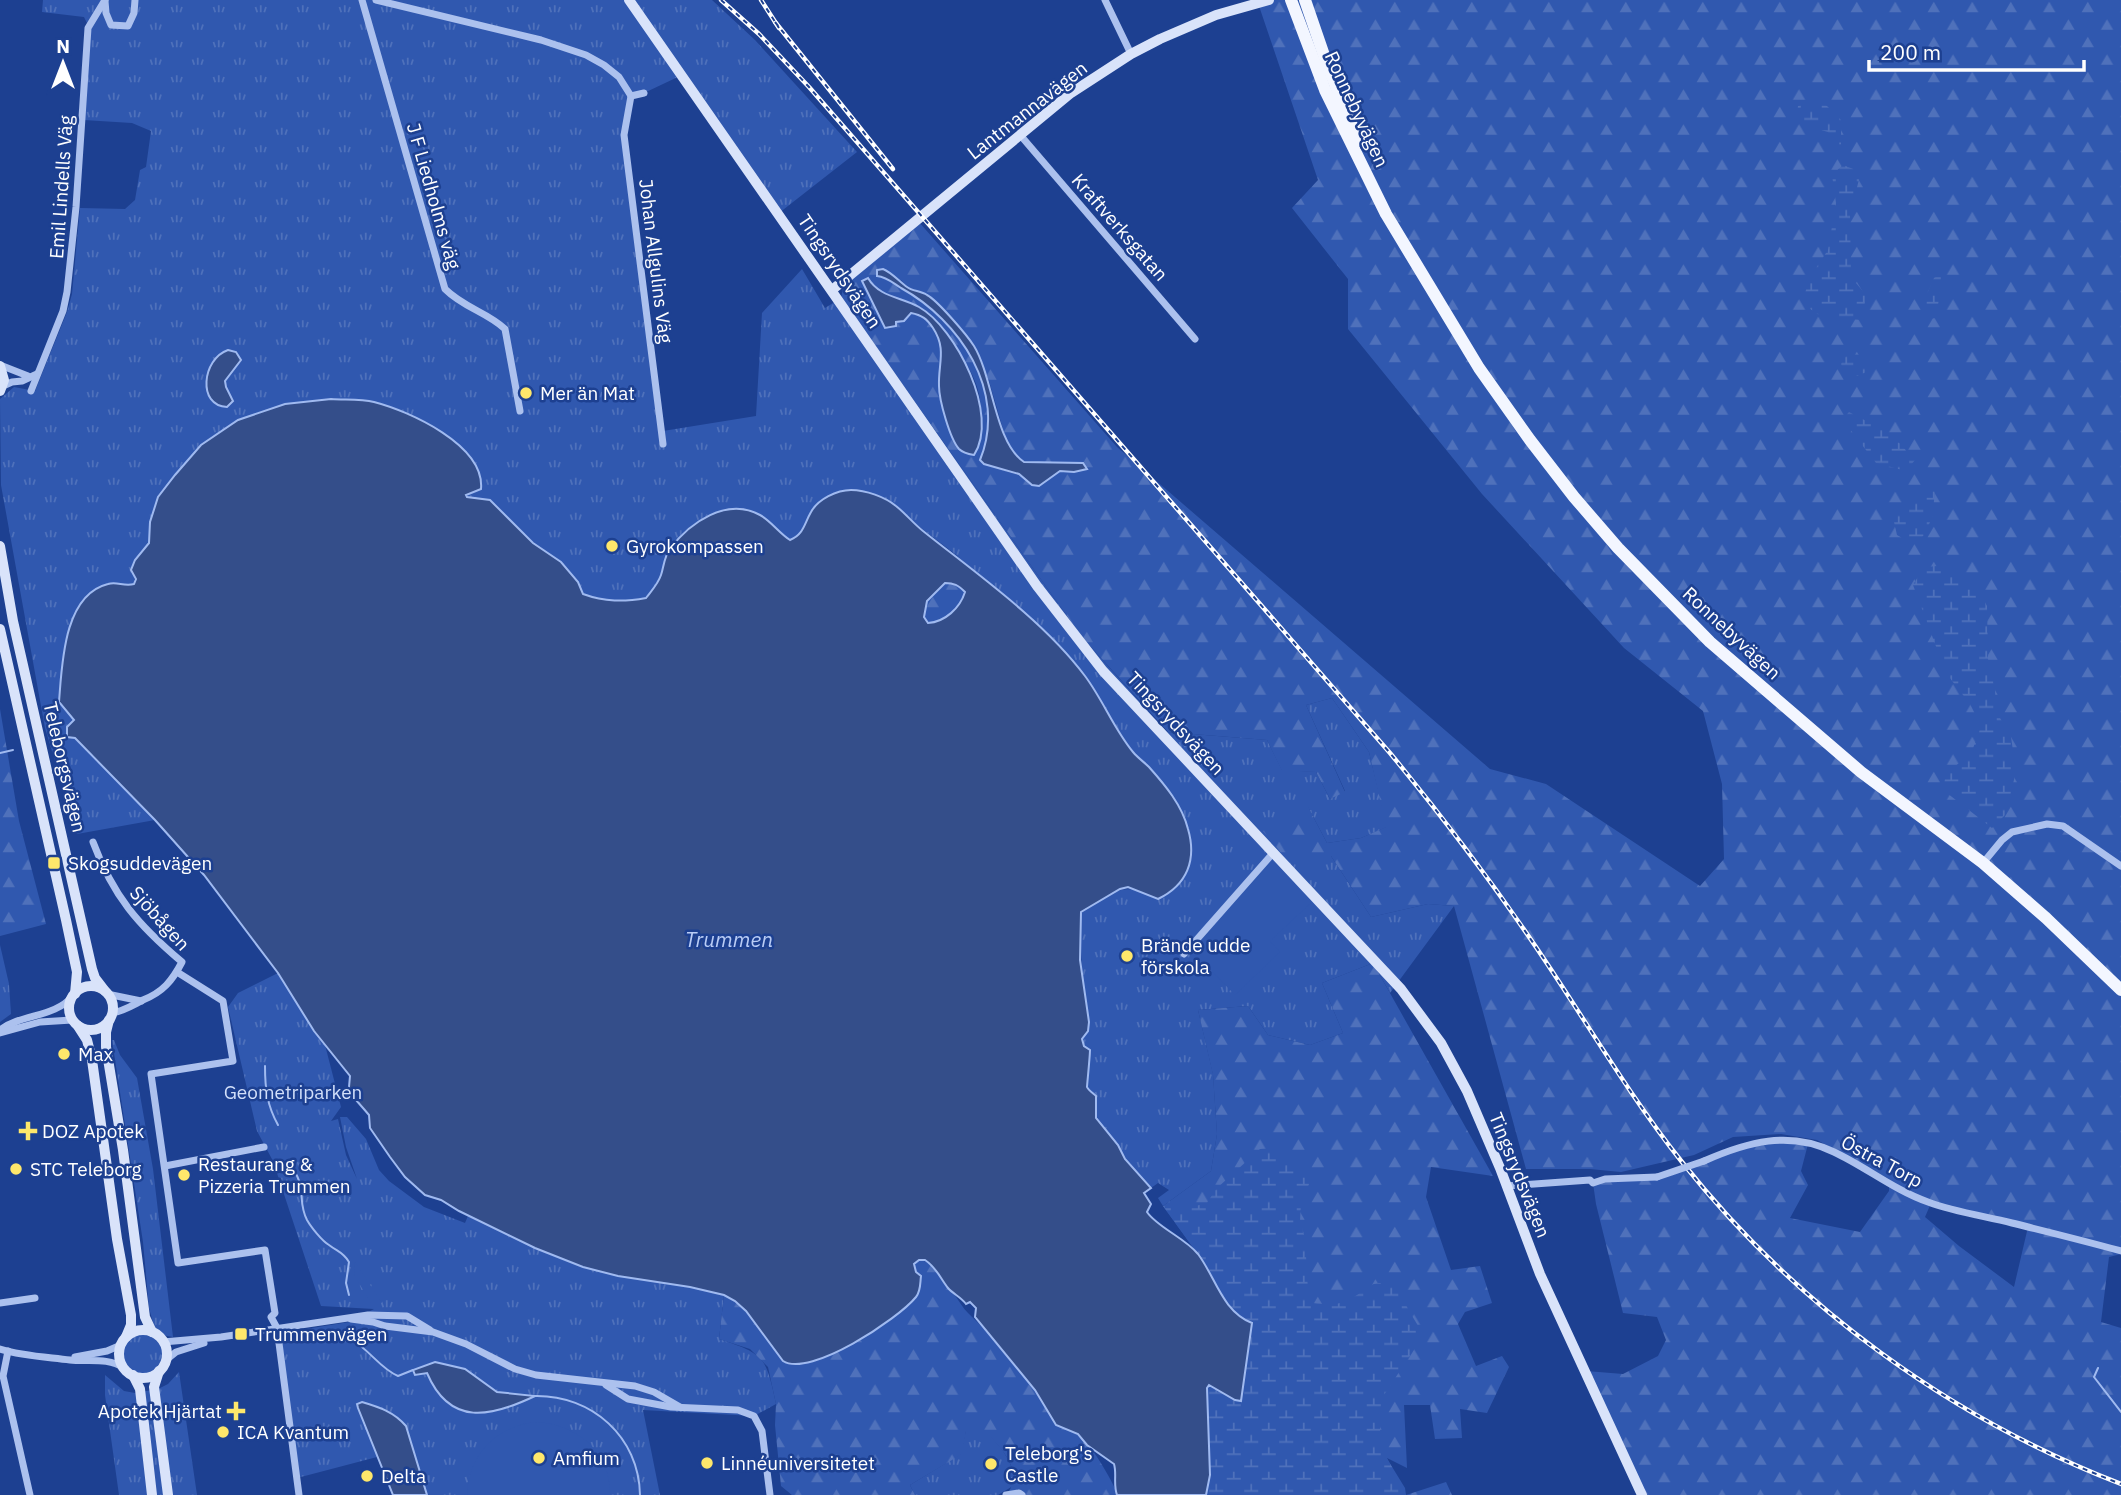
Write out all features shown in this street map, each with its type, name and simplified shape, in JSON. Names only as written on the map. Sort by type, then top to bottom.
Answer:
[{"type":"main road","name":"Ronnebyvägen","points":[[1291,0],[1325,90],[1373,190],[1479,368],[1530,440],[1618,548],[1710,642],[1861,772],[1983,863],[2046,918],[2121,990]]},
{"type":"main road","name":"Ronnebyvägen","points":[[1305,0],[1349,122],[1397,230]]},
{"type":"street","name":"Emil Lindells Väg","points":[[105,0],[111,25],[128,26],[134,13],[135,0]]},
{"type":"street","name":"Emil Lindells Väg","points":[[31,391],[33,375],[63,311],[70,277],[88,28],[105,0]]},
{"type":"street","name":"J F Liedholms väg","points":[[362,0],[445,289],[458,302],[497,321],[505,329],[520,411]]},
{"type":"street","points":[[376,0],[534,38],[586,55],[619,77],[631,96],[644,93]]},
{"type":"street","name":"Tingsrydsvägen","points":[[629,0],[1037,586],[1078,639],[1103,671],[1402,989],[1441,1042],[1467,1091],[1540,1274],[1642,1495]]},
{"type":"street","points":[[1105,0],[1131,54]]},
{"type":"street","name":"Lantmannavägen","points":[[832,290],[1071,93],[1131,54],[1204,20],[1269,0]]},
{"type":"street","name":"Johan Allgulins Väg","points":[[631,96],[624,135],[663,444]]},
{"type":"street","name":"Kraftverksgatan","points":[[1021,136],[1195,339]]},
{"type":"street","points":[[0,365],[33,375]]},
{"type":"street","points":[[0,365],[4,375],[1,388]]},
{"type":"street","points":[[1,388],[12,382],[22,382],[33,375]]},
{"type":"street","name":"Teleborgsvägen","points":[[0,546],[16,635],[92,968],[95,978],[106,993]]},
{"type":"street","name":"Teleborgsvägen","points":[[0,629],[66,920],[76,972],[74,995]]},
{"type":"street","points":[[1983,863],[2001,840],[2012,832],[2047,824],[2063,826],[2121,866]]},
{"type":"street","name":"Sjöbågen","points":[[93,842],[108,881],[118,896],[151,934],[181,962],[177,972],[162,991],[111,1016]]},
{"type":"street","points":[[1184,954],[1274,852]]},
{"type":"street","points":[[177,972],[223,1001],[233,1061],[151,1073],[178,1263],[265,1250],[275,1312],[271,1317],[277,1328],[299,1495]]},
{"type":"street","points":[[0,1031],[19,1019],[59,1008],[87,987],[141,1001]]},
{"type":"street","points":[[106,993],[112,1005],[106,1047],[131,1199],[145,1317],[152,1332],[163,1342],[166,1360]]},
{"type":"street","points":[[74,995],[69,1006],[75,1023],[87,1040],[92,1059],[117,1239],[131,1315],[131,1327],[119,1356],[124,1367]]},
{"type":"street","points":[[0,1031],[40,1022],[75,1023],[95,1030],[111,1016]]},
{"type":"street","name":"Östra Torp","points":[[1506,1186],[1590,1180],[1592,1183],[1605,1179],[1657,1177],[1737,1147],[1758,1141],[1782,1140],[1832,1151],[1890,1185],[1931,1203],[2121,1251]]},
{"type":"street","points":[[165,1166],[264,1147]]},
{"type":"street","points":[[1,1301],[35,1298]]},
{"type":"street","points":[[163,1342],[221,1338],[368,1315],[398,1315],[415,1320],[433,1332]]},
{"type":"street","points":[[351,1319],[433,1332],[466,1344],[515,1369],[536,1375],[635,1387],[654,1392],[680,1407]]},
{"type":"street","points":[[61,1358],[95,1354],[124,1341],[138,1330],[152,1332]]},
{"type":"street","points":[[168,1495],[154,1387],[159,1371],[166,1360],[176,1352],[221,1338]]},
{"type":"street","points":[[30,1495],[3,1376],[4,1350],[112,1362],[133,1375],[140,1389],[152,1495]]},
{"type":"street","points":[[133,1375],[146,1377],[159,1371]]},
{"type":"street","points":[[602,1383],[628,1399],[680,1407],[738,1410],[754,1416],[762,1431],[770,1495]]},
{"type":"street","points":[[1006,1495],[1022,1495]]},
{"type":"green space","points":[[43,0],[712,0],[755,40],[857,152],[779,213],[682,75],[644,93],[631,96],[624,135],[663,431],[756,416],[762,313],[802,269],[825,308],[841,298],[1082,637],[1167,732],[1267,740],[1282,770],[1316,772],[1330,799],[1345,791],[1306,705],[1332,698],[1369,752],[1387,827],[1361,838],[1327,843],[1308,807],[1331,856],[1371,917],[1428,904],[1454,906],[1390,993],[1373,963],[1322,983],[1343,1033],[1310,1045],[1268,1035],[1248,1006],[1198,1010],[1213,1074],[1217,1134],[1211,1171],[1163,1206],[1158,1198],[1169,1190],[1158,1183],[1151,1188],[1125,1159],[1118,1145],[1096,1118],[1096,1096],[1087,1087],[1090,1050],[1083,1039],[1080,920],[1081,912],[1085,908],[1115,891],[1130,889],[1147,895],[1177,803],[1155,774],[1134,754],[1085,676],[1053,641],[895,505],[863,491],[839,492],[812,510],[803,530],[790,540],[760,515],[747,510],[719,512],[692,526],[671,547],[664,560],[660,578],[646,598],[614,600],[583,595],[578,582],[561,562],[533,543],[490,500],[468,498],[331,399],[285,404],[238,420],[201,445],[158,497],[150,522],[149,543],[135,560],[134,585],[125,587],[115,583],[59,702],[74,720],[74,737],[155,820],[77,834],[45,728],[1,485],[0,399],[14,387],[35,391],[72,294],[80,208],[125,209],[135,200],[140,170],[146,167],[151,131],[132,123],[84,120],[90,29],[84,17],[42,12]]},
{"type":"green space","points":[[1257,0],[2121,0],[2121,1254],[2109,1257],[2101,1322],[2121,1328],[2121,1495],[1642,1495],[1586,1371],[1623,1374],[1658,1356],[1666,1340],[1657,1317],[1623,1313],[1593,1183],[1657,1177],[1758,1141],[1808,1144],[1801,1171],[1808,1185],[1790,1218],[1860,1232],[1889,1191],[1889,1179],[1817,1140],[1781,1134],[1733,1137],[1694,1155],[1621,1172],[1526,1169],[1454,906],[1428,904],[1371,917],[1331,856],[1283,855],[1263,831],[1308,807],[1327,843],[1361,838],[1386,827],[1369,752],[1332,698],[1306,705],[1345,792],[1330,799],[1316,772],[1282,771],[1267,740],[1168,732],[1082,637],[841,298],[844,284],[918,221],[1117,447],[1490,769],[1546,784],[1700,886],[1724,859],[1722,784],[1703,711],[1624,648],[1482,494],[1348,329],[1348,279],[1292,208],[1318,180]],"holes":[[[877,270],[901,280],[909,289],[931,297],[973,343],[989,381],[1007,443],[1017,457],[1024,462],[1071,462],[1048,479],[1013,474],[980,459],[987,433],[988,408],[983,383],[973,360],[959,338],[942,319],[922,302],[890,281],[877,276]],[[868,278],[878,289],[927,313],[955,345],[971,372],[979,394],[980,442],[956,444],[944,415],[939,388],[940,345],[933,328],[923,318],[911,313],[885,328],[862,281]],[[1931,1203],[2028,1227],[2014,1287],[1925,1217]]]},
{"type":"green space","points":[[1819,98],[1841,120],[1841,145],[1838,154],[1828,132],[1796,123],[1798,106]]},
{"type":"green space","points":[[1843,165],[1861,172],[1850,214],[1851,277],[1866,295],[1862,320],[1822,317],[1803,304],[1808,280],[1828,250],[1836,203],[1832,175]]},
{"type":"green space","points":[[1943,272],[1936,318],[1928,319],[1922,305],[1934,278]]},
{"type":"green space","points":[[1847,354],[1863,355],[1869,371],[1849,379],[1841,364]]},
{"type":"green space","points":[[1849,412],[1891,434],[1915,460],[1906,471],[1876,463],[1849,428],[1840,422]]},
{"type":"green space","points":[[1935,486],[1933,515],[1924,536],[1909,542],[1897,535],[1892,513],[1908,500]]},
{"type":"green space","points":[[1938,566],[1978,589],[1987,606],[1988,659],[1995,689],[1996,711],[2011,737],[2016,771],[2006,814],[1992,828],[1943,790],[1946,773],[1971,754],[1981,726],[1970,704],[1946,673],[1913,585],[1924,567]]},
{"type":"green space","points":[[945,583],[953,584],[965,592],[963,598],[946,617],[928,623],[924,617],[927,601]]},
{"type":"green space","points":[[0,709],[19,821],[46,924],[0,936]]},
{"type":"green space","points":[[1274,859],[1313,901],[1270,941],[1280,952],[1235,995],[1191,950]]},
{"type":"green space","points":[[0,945],[9,984],[11,1014],[0,1022]]},
{"type":"green space","points":[[1373,963],[1493,1176],[1431,1167],[1426,1197],[1451,1270],[1480,1266],[1492,1303],[1465,1312],[1458,1324],[1476,1366],[1502,1356],[1509,1367],[1487,1413],[1460,1409],[1462,1438],[1435,1439],[1430,1405],[1404,1405],[1407,1468],[1387,1458],[1406,1495],[1206,1495],[1210,1475],[1212,1386],[1197,1253],[1163,1206],[1211,1171],[1217,1134],[1213,1075],[1198,1010],[1248,1006],[1268,1035],[1310,1045],[1343,1033],[1322,983]]},
{"type":"green space","name":"Geometriparken","points":[[278,973],[325,1045],[341,1107],[331,1121],[338,1119],[346,1155],[357,1179],[346,1147],[340,1117],[347,1117],[366,1139],[379,1170],[389,1181],[424,1207],[465,1223],[468,1216],[583,1267],[724,1295],[719,1339],[746,1349],[761,1359],[769,1376],[776,1404],[754,1416],[643,1410],[660,1495],[393,1495],[377,1457],[297,1478],[281,1333],[349,1322],[374,1309],[321,1306],[273,1161],[257,1131],[228,1007],[238,993]]},
{"type":"green space","points":[[112,1040],[137,1078],[153,1169],[173,1337],[162,1335],[154,1326],[149,1308],[143,1242]]},
{"type":"green space","points":[[1276,1148],[1303,1168],[1309,1184],[1301,1203],[1300,1221],[1305,1238],[1308,1291],[1313,1303],[1338,1304],[1376,1283],[1390,1285],[1400,1289],[1404,1302],[1423,1336],[1382,1398],[1380,1430],[1386,1457],[1405,1488],[1406,1495],[1206,1495],[1210,1475],[1207,1388],[1209,1385],[1241,1400],[1242,1319],[1229,1308],[1197,1253],[1163,1206],[1192,1207],[1207,1203],[1216,1189],[1260,1149]]},
{"type":"green space","points":[[919,1260],[933,1266],[963,1307],[1011,1359],[1035,1389],[1057,1425],[1077,1433],[1088,1444],[1118,1495],[1006,1495],[1013,1478],[1012,1469],[1004,1452],[984,1430],[966,1431],[962,1454],[910,1485],[915,1495],[792,1495],[781,1486],[775,1425],[776,1404],[768,1367],[750,1349],[719,1339],[724,1295],[743,1308],[785,1363],[804,1362],[821,1358],[855,1343],[914,1299],[921,1276],[916,1272],[914,1264]]},
{"type":"green space","points":[[355,1262],[382,1303],[371,1303],[354,1275]]},
{"type":"green space","points":[[143,1334],[157,1340],[163,1354],[157,1368],[143,1374],[129,1368],[123,1354],[129,1340]]},
{"type":"green space","points":[[179,1372],[197,1495],[119,1495],[105,1395],[105,1375],[124,1391],[135,1393],[158,1389],[168,1384]]},
{"type":"green space","name":"Amfium","points":[[534,1422],[563,1428],[588,1442],[604,1465],[609,1479],[610,1495],[467,1495],[472,1468],[486,1446],[507,1430]]},
{"type":"green space","points":[[966,1430],[985,1430],[996,1442],[1013,1470],[1013,1486],[998,1495],[915,1495],[910,1485],[961,1454]]},
{"type":"green space","points":[[1446,1482],[1452,1495],[1406,1495]]},
{"type":"water","points":[[883,269],[909,288],[932,298],[974,346],[986,375],[1000,425],[1014,453],[1024,462],[1083,463],[1087,469],[1060,471],[1039,486],[1032,485],[1019,474],[984,464],[980,460],[987,434],[988,409],[983,384],[973,360],[959,338],[942,319],[922,302],[890,281],[877,276],[877,270]]},
{"type":"water","points":[[868,278],[878,289],[919,307],[933,318],[960,353],[978,396],[982,418],[981,438],[974,455],[959,449],[946,419],[939,386],[940,343],[933,328],[924,318],[911,313],[904,321],[896,322],[896,326],[885,328],[862,281]]},
{"type":"water","points":[[228,350],[236,352],[241,360],[225,381],[233,401],[227,407],[217,405],[211,399],[206,382],[213,363],[219,355]]},
{"type":"water","name":"Trummen","points":[[331,399],[369,401],[406,413],[442,432],[471,458],[479,473],[481,489],[466,495],[467,497],[490,500],[533,543],[561,562],[578,582],[583,594],[607,600],[646,598],[660,578],[670,549],[688,530],[710,515],[735,509],[747,510],[760,515],[790,540],[801,532],[814,507],[828,496],[851,490],[875,495],[896,506],[1030,617],[1085,676],[1126,743],[1172,796],[1182,812],[1190,840],[1187,870],[1183,879],[1168,893],[1158,899],[1128,887],[1081,912],[1080,960],[1089,1022],[1088,1031],[1082,1039],[1084,1046],[1090,1050],[1087,1087],[1096,1096],[1096,1118],[1118,1145],[1125,1159],[1151,1188],[1144,1193],[1151,1204],[1147,1212],[1157,1223],[1198,1254],[1233,1311],[1252,1323],[1241,1401],[1209,1385],[1207,1388],[1210,1475],[1206,1495],[1117,1495],[1114,1464],[1087,1445],[1078,1434],[1056,1425],[1035,1390],[975,1317],[976,1308],[970,1302],[966,1304],[950,1290],[925,1260],[914,1264],[916,1272],[921,1276],[920,1290],[906,1307],[853,1344],[813,1361],[796,1364],[783,1361],[746,1311],[724,1295],[583,1267],[535,1248],[441,1200],[425,1195],[405,1177],[370,1128],[369,1115],[356,1100],[348,1098],[350,1076],[314,1031],[278,973],[204,875],[155,820],[75,738],[67,737],[67,727],[74,720],[59,702],[64,652],[74,617],[82,602],[93,591],[111,583],[134,584],[136,579],[131,570],[135,560],[149,543],[150,522],[158,497],[201,445],[238,420],[285,404]],"holes":[[[945,583],[956,585],[965,592],[963,598],[956,609],[946,617],[928,623],[924,617],[927,601]]]},
{"type":"water","points":[[435,1362],[465,1369],[497,1392],[535,1396],[488,1412],[460,1410],[447,1402],[436,1390],[427,1373],[415,1375],[413,1370]]},
{"type":"water","points":[[362,1402],[391,1414],[406,1426],[427,1495],[393,1495],[358,1408],[357,1404]]},
{"type":"waterway","points":[[53,740],[67,736]]},
{"type":"waterway","points":[[0,753],[13,750]]},
{"type":"waterway","points":[[265,1066],[267,1097],[278,1125]]},
{"type":"waterway","points":[[288,1163],[298,1179],[307,1220],[323,1240],[349,1262],[346,1283],[349,1295]]},
{"type":"waterway","points":[[355,1342],[398,1376],[413,1370]]},
{"type":"waterway","points":[[2098,1368],[2094,1377],[2121,1412]]},
{"type":"waterway","points":[[535,1396],[575,1403],[608,1423],[631,1455],[638,1474],[640,1495]]},
{"type":"railway","points":[[721,0],[759,34],[809,87],[1390,753],[1452,830],[1511,910],[1664,1138],[1727,1214],[1775,1264],[1826,1310],[1880,1352],[1937,1391],[1996,1426],[2121,1484]]},
{"type":"railway","points":[[761,0],[779,28]]},
{"type":"railway","points":[[775,22],[893,169]]},
{"type":"place","name":"Mer än Mat","points":[[526,393]]},
{"type":"place","name":"Gyrokompassen","points":[[612,546]]},
{"type":"place","name":"Skogsuddevägen","points":[[54,863]]},
{"type":"place","name":"Brände udde förskola","points":[[1127,956]]},
{"type":"place","name":"Max","points":[[64,1054]]},
{"type":"place","name":"DOZ Apotek","points":[[28,1131]]},
{"type":"place","name":"STC Teleborg","points":[[16,1169]]},
{"type":"place","name":"Restaurang & Pizzeria Trummen","points":[[184,1175]]},
{"type":"place","name":"Trummenvägen","points":[[241,1334]]},
{"type":"place","name":"Apotek Hjärtat","points":[[236,1411]]},
{"type":"place","name":"ICA Kvantum","points":[[223,1432]]},
{"type":"place","name":"Amfium","points":[[539,1458]]},
{"type":"place","name":"Linnéuniversitetet","points":[[707,1463]]},
{"type":"place","name":"Teleborg's Castle","points":[[991,1464]]},
{"type":"place","name":"Delta","points":[[367,1476]]}]
